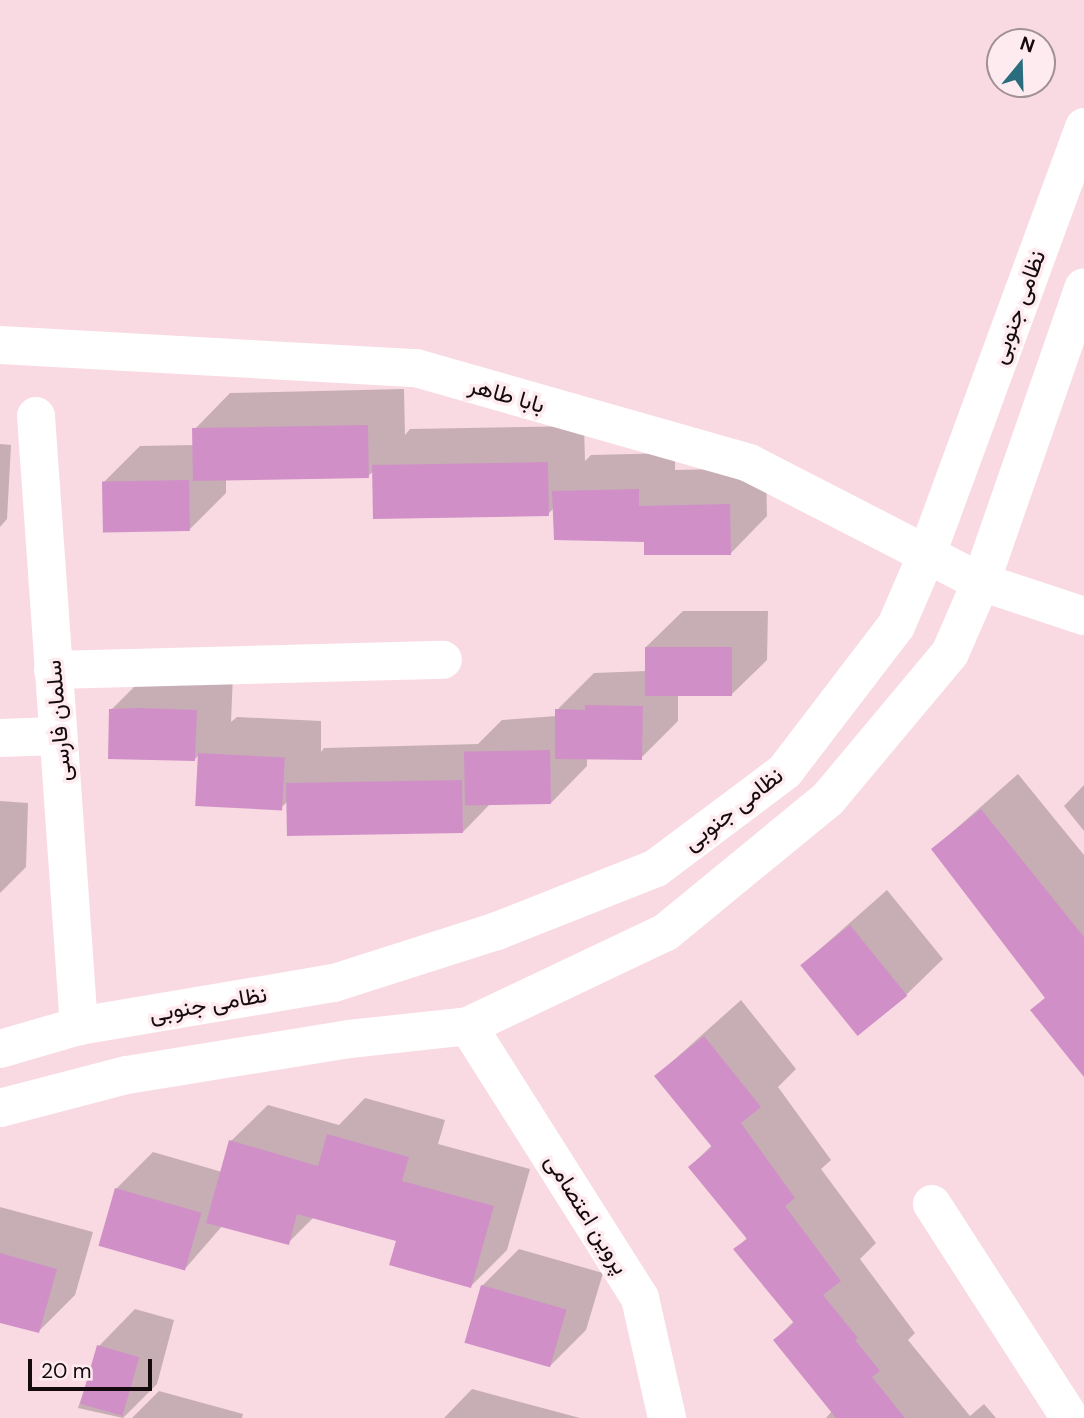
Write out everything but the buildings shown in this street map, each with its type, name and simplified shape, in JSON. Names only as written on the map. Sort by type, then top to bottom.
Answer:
[{"type":"street","name":"نظامی جنوبی","points":[[0,1049],[79,1027],[334,983],[497,931],[656,868],[785,771],[896,626],[927,554],[1084,127]]},
{"type":"street","points":[[0,1108],[127,1075],[349,1039],[468,1026],[666,932],[828,799],[950,653],[981,582],[1084,287]]},
{"type":"street","name":"بابا طاهر","points":[[0,345],[415,368],[749,463],[981,582],[1084,616]]},
{"type":"street","name":"سلمان فارسی","points":[[36,416],[56,736],[63,771],[79,1027]]},
{"type":"street","points":[[53,670],[443,660]]},
{"type":"street","points":[[0,738],[56,736]]},
{"type":"street","name":"پروین اعتصامی","points":[[468,1026],[640,1298],[667,1418]]},
{"type":"street","points":[[932,1204],[1070,1418]]}]
